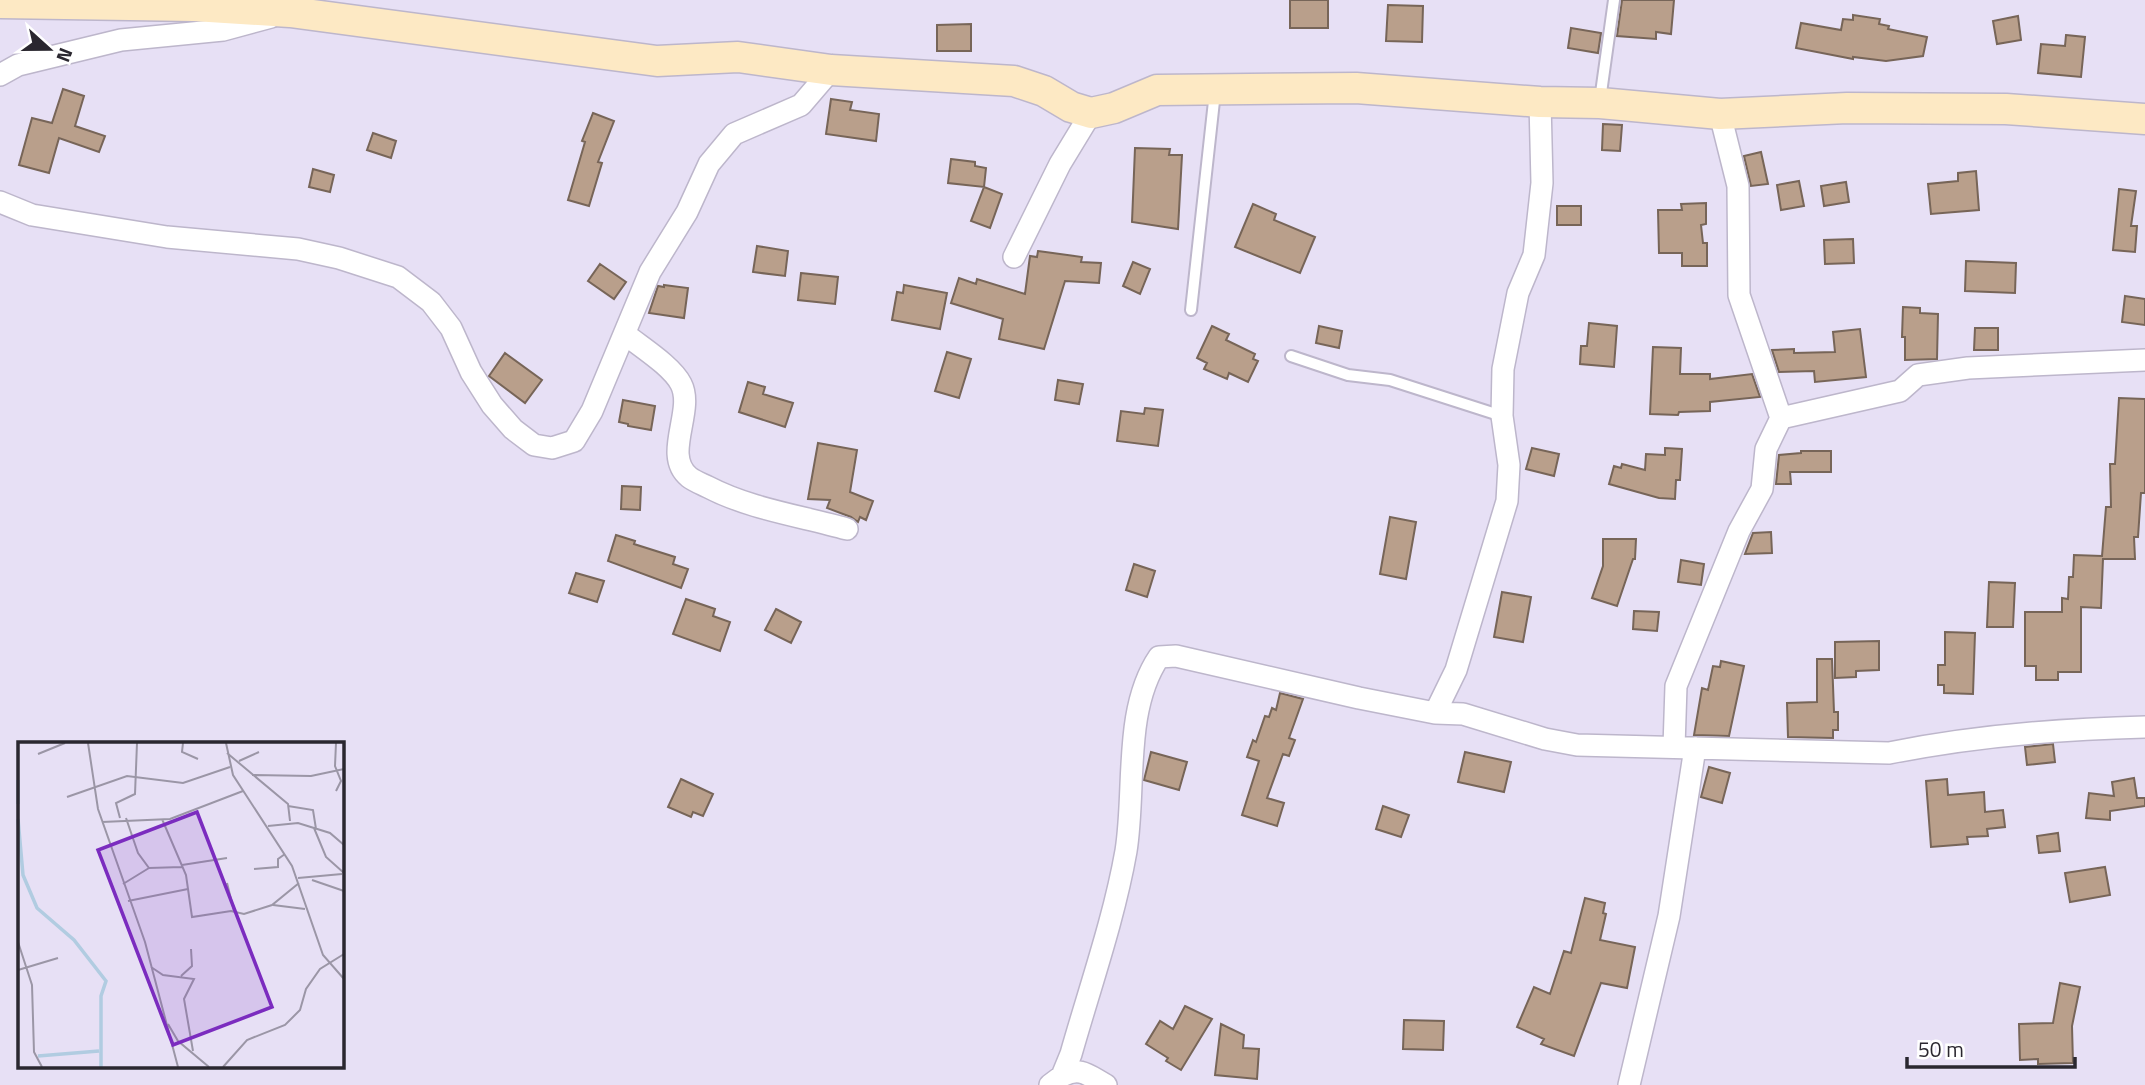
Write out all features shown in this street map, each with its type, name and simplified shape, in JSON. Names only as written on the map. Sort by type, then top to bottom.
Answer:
[{"type":"street","points":[[0,3],[194,6],[289,12],[657,61],[737,57],[831,70],[1014,81],[1044,91],[1071,107],[1091,113],[1114,108],[1157,90],[1356,88],[1540,102],[1600,103],[1720,114],[1847,108],[2006,109],[2145,119]]},
{"type":"street","points":[[0,75],[19,65],[121,40],[223,30],[289,12]]},
{"type":"street","points":[[0,202],[32,215],[153,235],[299,249],[339,258],[398,278],[431,302],[451,328],[471,372],[492,405],[513,429],[534,445],[551,448],[574,441],[592,411],[650,272],[687,212],[709,164],[734,134],[801,105],[831,70]]},
{"type":"street","points":[[1435,713],[1457,670],[1507,502],[1509,465],[1502,416],[1503,369],[1518,293],[1534,255],[1542,183],[1540,102]]},
{"type":"street","points":[[1014,257],[1060,164],[1091,113]]},
{"type":"street","points":[[1629,1085],[1669,916],[1684,747],[1676,686],[1740,531],[1762,489],[1766,449],[1781,418],[1739,295],[1738,186],[1720,114]]},
{"type":"street","points":[[625,334],[670,370],[682,385],[685,405],[678,450],[680,464],[688,477],[730,499],[846,529]]},
{"type":"street","points":[[1781,418],[1900,391],[1918,375],[1968,368],[2145,360]]},
{"type":"street","points":[[1056,1080],[1071,1054],[1119,883],[1126,848],[1138,710],[1143,685],[1158,657],[1176,656],[1359,698],[1435,713],[1463,714],[1545,739],[1577,745],[1889,754],[1927,746],[2064,729],[2145,727]]},
{"type":"street","points":[[1056,1080],[1071,1071],[1079,1071],[1106,1085]]},
{"type":"lane","points":[[1600,103],[1614,0]]},
{"type":"lane","points":[[1191,310],[1215,89]]},
{"type":"lane","points":[[1291,356],[1348,375],[1391,380],[1502,416]]},
{"type":"building","points":[[1290,0],[1328,0],[1328,28],[1290,28]]},
{"type":"building","points":[[1622,0],[1674,0],[1671,34],[1656,32],[1656,39],[1617,36]]},
{"type":"building","points":[[1388,5],[1423,6],[1422,42],[1386,41]]},
{"type":"building","points":[[1853,15],[1880,19],[1879,24],[1889,26],[1888,29],[1927,37],[1923,56],[1886,61],[1853,59],[1796,48],[1801,23],[1841,30],[1843,19],[1853,20]]},
{"type":"building","points":[[2018,16],[2021,40],[1997,44],[1993,21]]},
{"type":"building","points":[[971,24],[971,51],[937,51],[937,25]]},
{"type":"building","points":[[1571,28],[1601,33],[1598,53],[1568,48]]},
{"type":"building","points":[[2066,35],[2085,37],[2081,77],[2038,73],[2041,44],[2065,46]]},
{"type":"building","points":[[63,89],[84,96],[75,126],[105,136],[99,152],[59,138],[49,173],[19,165],[32,118],[52,123]]},
{"type":"building","points":[[831,99],[852,102],[850,110],[879,114],[876,141],[826,134]]},
{"type":"building","points":[[593,113],[614,121],[598,162],[602,163],[589,206],[568,200],[585,142],[582,141]]},
{"type":"building","points":[[1603,124],[1622,125],[1620,151],[1602,150]]},
{"type":"building","points":[[373,133],[396,141],[391,158],[367,150]]},
{"type":"building","points":[[1135,148],[1170,149],[1169,155],[1182,155],[1178,229],[1132,222]]},
{"type":"building","points":[[1761,152],[1768,184],[1751,186],[1744,156]]},
{"type":"building","points":[[951,159],[975,162],[975,166],[986,168],[984,187],[948,183]]},
{"type":"building","points":[[313,169],[334,175],[330,192],[309,187]]},
{"type":"building","points":[[1976,171],[1979,210],[1931,214],[1928,184],[1958,181],[1958,173]]},
{"type":"building","points":[[1799,181],[1804,206],[1781,210],[1777,185]]},
{"type":"building","points":[[1846,182],[1849,202],[1824,206],[1821,186]]},
{"type":"building","points":[[984,187],[1002,194],[990,228],[971,221]]},
{"type":"building","points":[[2119,189],[2136,191],[2131,226],[2137,226],[2135,252],[2113,250]]},
{"type":"building","points":[[1706,203],[1706,224],[1701,225],[1703,243],[1707,243],[1707,266],[1682,266],[1682,253],[1659,253],[1658,210],[1682,210],[1681,204]]},
{"type":"building","points":[[1253,204],[1276,214],[1274,220],[1315,237],[1300,273],[1235,247]]},
{"type":"building","points":[[1557,206],[1581,206],[1581,225],[1557,225]]},
{"type":"building","points":[[1853,239],[1854,263],[1825,264],[1824,240]]},
{"type":"building","points":[[757,246],[788,251],[785,276],[753,272]]},
{"type":"building","points":[[1038,251],[1082,257],[1081,262],[1101,263],[1099,283],[1065,281],[1044,349],[999,339],[1003,319],[951,303],[959,278],[976,284],[977,279],[1025,294],[1030,256],[1037,257]]},
{"type":"building","points":[[1966,261],[2016,263],[2015,293],[1965,291]]},
{"type":"building","points":[[1133,262],[1150,269],[1140,294],[1123,286]]},
{"type":"building","points":[[600,264],[626,282],[614,299],[588,281]]},
{"type":"building","points":[[801,273],[838,277],[835,304],[798,300]]},
{"type":"building","points":[[904,285],[947,293],[940,329],[892,320],[897,292],[903,293]]},
{"type":"building","points":[[658,286],[688,288],[684,318],[649,313]]},
{"type":"building","points":[[2125,296],[2145,299],[2145,325],[2122,322]]},
{"type":"building","points":[[1903,307],[1920,308],[1920,313],[1938,314],[1937,359],[1905,360],[1905,337],[1902,337]]},
{"type":"building","points":[[1589,323],[1617,326],[1614,367],[1580,364],[1581,346],[1587,346]]},
{"type":"building","points":[[1212,326],[1229,334],[1226,340],[1255,354],[1253,359],[1258,361],[1248,382],[1229,373],[1227,379],[1204,369],[1207,363],[1197,358]]},
{"type":"building","points":[[1319,326],[1342,331],[1339,348],[1316,343]]},
{"type":"building","points":[[1975,328],[1998,328],[1998,350],[1974,350]]},
{"type":"building","points":[[1860,329],[1866,377],[1815,382],[1814,371],[1779,372],[1772,350],[1794,349],[1794,353],[1835,352],[1833,332]]},
{"type":"building","points":[[1653,347],[1681,348],[1680,374],[1710,374],[1710,379],[1752,374],[1760,397],[1710,402],[1710,411],[1679,412],[1678,415],[1650,414]]},
{"type":"building","points":[[947,352],[971,359],[959,398],[935,391]]},
{"type":"building","points":[[505,353],[542,380],[525,403],[489,376]]},
{"type":"building","points":[[1058,380],[1083,384],[1079,404],[1055,400]]},
{"type":"building","points":[[748,382],[765,387],[763,394],[793,403],[785,427],[739,412]]},
{"type":"building","points":[[2119,398],[2145,399],[2145,493],[2141,493],[2138,537],[2134,537],[2135,559],[2103,559],[2101,608],[2081,607],[2081,672],[2058,672],[2058,680],[2036,680],[2036,666],[2025,666],[2025,612],[2062,612],[2062,598],[2068,599],[2069,577],[2073,577],[2074,555],[2102,556],[2106,507],[2111,507],[2110,464],[2115,464]]},
{"type":"building","points":[[623,400],[655,406],[651,430],[619,422]]},
{"type":"building","points":[[1145,408],[1163,410],[1158,446],[1117,441],[1121,411],[1144,414]]},
{"type":"building","points":[[818,443],[857,450],[850,492],[873,501],[866,520],[860,517],[858,522],[827,508],[830,500],[808,499]]},
{"type":"building","points":[[1532,448],[1559,454],[1554,476],[1526,469]]},
{"type":"building","points":[[1665,448],[1682,449],[1680,480],[1676,480],[1675,499],[1659,498],[1609,484],[1614,466],[1621,468],[1622,464],[1645,470],[1646,454],[1665,455]]},
{"type":"building","points":[[1801,451],[1831,451],[1831,472],[1790,472],[1791,484],[1776,484],[1779,455]]},
{"type":"building","points":[[622,486],[641,487],[640,510],[621,509]]},
{"type":"building","points":[[1390,517],[1416,522],[1406,579],[1380,574]]},
{"type":"building","points":[[1771,532],[1772,553],[1745,554],[1753,533]]},
{"type":"building","points":[[616,535],[635,541],[634,544],[675,557],[673,564],[688,569],[681,588],[608,561]]},
{"type":"building","points":[[1603,539],[1636,539],[1635,559],[1617,606],[1592,598],[1603,566]]},
{"type":"building","points":[[1681,560],[1704,564],[1701,585],[1678,582]]},
{"type":"building","points":[[1134,564],[1155,571],[1147,597],[1126,590]]},
{"type":"building","points":[[576,573],[604,581],[597,602],[569,593]]},
{"type":"building","points":[[1989,582],[2015,583],[2013,627],[1987,627]]},
{"type":"building","points":[[1502,592],[1531,597],[1523,642],[1494,637]]},
{"type":"building","points":[[686,599],[715,609],[713,616],[730,622],[720,651],[673,634]]},
{"type":"building","points":[[776,609],[801,622],[791,643],[765,630]]},
{"type":"building","points":[[1634,611],[1659,612],[1657,631],[1633,629]]},
{"type":"building","points":[[1945,632],[1975,633],[1973,694],[1944,693],[1944,685],[1938,685],[1938,665],[1945,665]]},
{"type":"building","points":[[1879,641],[1879,670],[1856,671],[1856,677],[1835,678],[1835,642]]},
{"type":"building","points":[[1817,659],[1832,659],[1834,712],[1838,712],[1838,730],[1833,730],[1833,738],[1788,737],[1787,703],[1817,702]]},
{"type":"building","points":[[1721,661],[1744,666],[1729,736],[1694,735],[1702,688],[1708,690],[1713,666],[1720,667]]},
{"type":"building","points":[[1280,693],[1303,699],[1289,738],[1295,740],[1289,756],[1283,754],[1267,798],[1284,803],[1277,826],[1242,815],[1259,761],[1247,757],[1253,740],[1256,742],[1265,716],[1269,717],[1272,708],[1276,710]]},
{"type":"building","points":[[2053,744],[2055,762],[2027,765],[2025,747]]},
{"type":"building","points":[[1151,752],[1187,762],[1179,790],[1144,780]]},
{"type":"building","points":[[1465,752],[1511,762],[1504,792],[1458,782]]},
{"type":"building","points":[[1709,767],[1730,773],[1722,803],[1701,797]]},
{"type":"building","points":[[2134,778],[2137,798],[2145,798],[2145,806],[2110,811],[2110,820],[2086,818],[2089,793],[2114,796],[2112,782]]},
{"type":"building","points":[[681,779],[713,794],[703,816],[693,812],[691,817],[668,807]]},
{"type":"building","points":[[1947,779],[1948,795],[1984,792],[1985,812],[2003,810],[2005,827],[1987,829],[1988,836],[1967,837],[1968,844],[1931,847],[1926,781]]},
{"type":"building","points":[[1383,806],[1409,815],[1401,837],[1376,829]]},
{"type":"building","points":[[2058,833],[2060,851],[2039,853],[2037,836]]},
{"type":"building","points":[[2105,867],[2110,895],[2070,902],[2065,873]]},
{"type":"building","points":[[1585,898],[1605,903],[1603,913],[1606,914],[1600,940],[1635,947],[1627,988],[1601,983],[1574,1056],[1541,1044],[1544,1039],[1517,1027],[1534,987],[1550,994],[1564,951],[1571,953]]},
{"type":"building","points":[[2060,983],[2080,987],[2072,1026],[2073,1063],[2038,1064],[2038,1059],[2020,1060],[2019,1024],[2053,1023]]},
{"type":"building","points":[[1185,1006],[1212,1019],[1181,1070],[1146,1044],[1160,1021],[1173,1029]]},
{"type":"building","points":[[1404,1020],[1444,1021],[1443,1050],[1403,1049]]},
{"type":"building","points":[[1221,1024],[1244,1035],[1243,1048],[1259,1049],[1257,1079],[1215,1075]]}]
